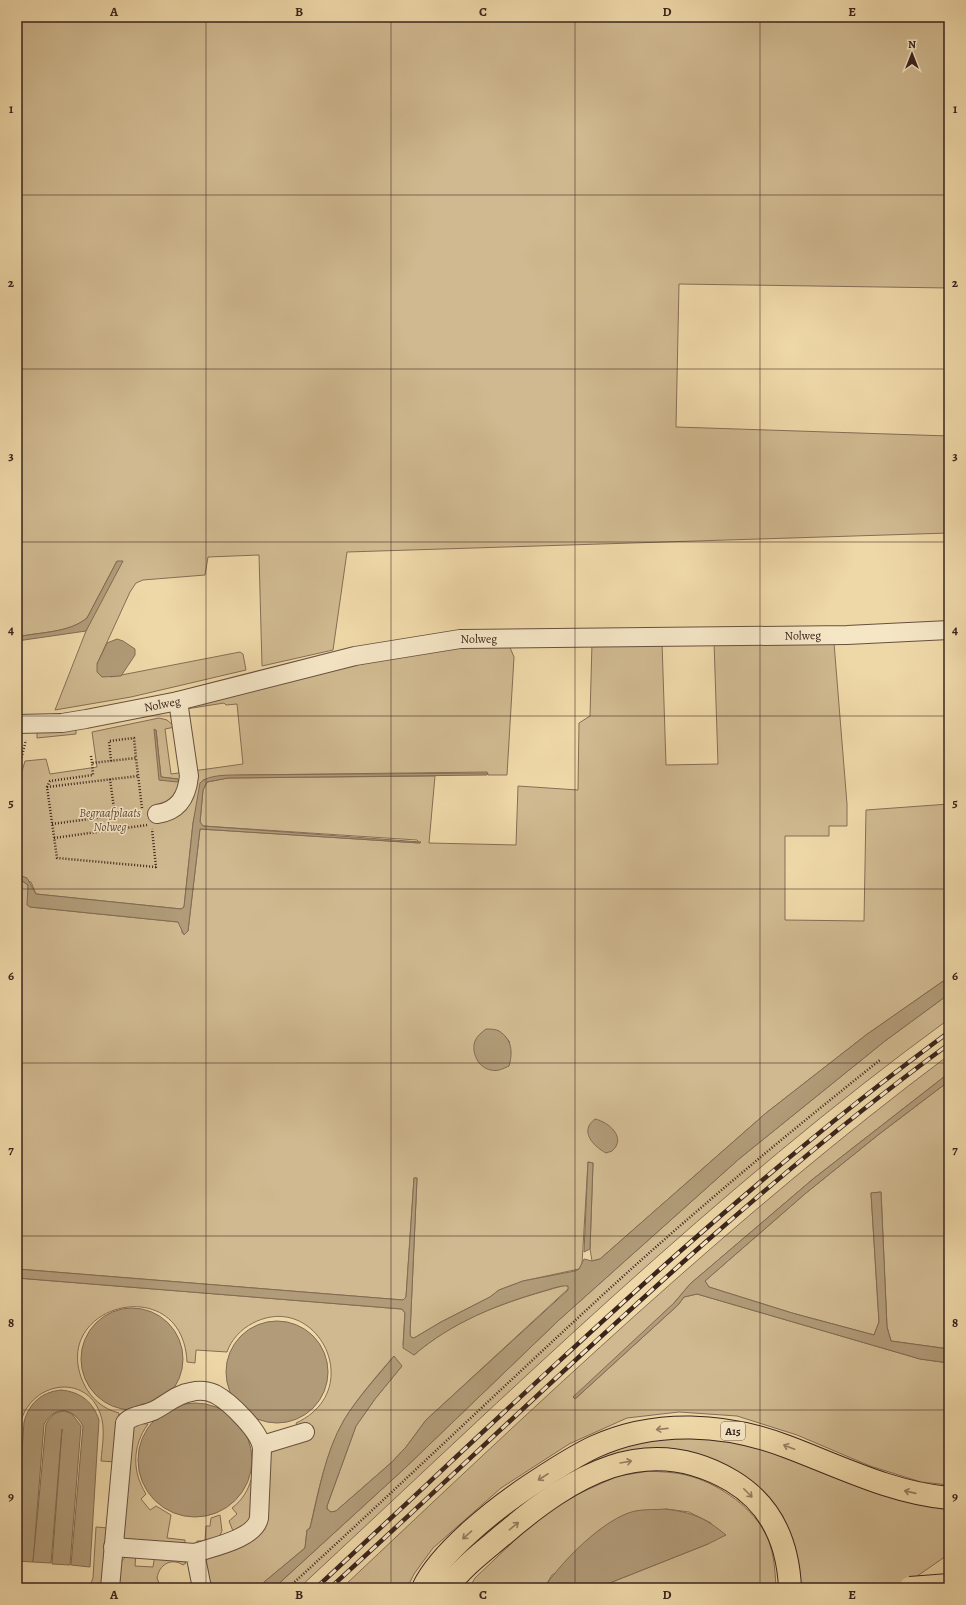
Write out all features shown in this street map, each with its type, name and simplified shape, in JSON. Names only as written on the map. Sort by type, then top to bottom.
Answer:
[{"type":"main road","name":"A15","points":[[423,1588],[434,1570],[459,1542],[522,1491],[571,1458],[615,1438],[660,1429],[710,1427],[756,1435],[881,1484],[910,1492],[949,1498]]},
{"type":"main road","points":[[447,1588],[484,1551],[544,1502],[576,1482],[598,1471],[621,1463],[674,1460],[687,1462],[713,1471],[743,1488],[761,1506],[775,1525],[782,1539],[786,1553],[790,1588]]},
{"type":"main road","points":[[462,1588],[484,1551]]},
{"type":"main road","points":[[930,1588],[949,1575]]},
{"type":"main road","points":[[910,1588],[949,1585]]},
{"type":"street","name":"Nolweg","points":[[24,724],[62,723],[86,720],[178,701],[356,656],[460,638],[847,636],[949,630]]},
{"type":"street","points":[[157,814],[167,813],[177,806],[188,784],[189,776],[178,701]]},
{"type":"street","points":[[110,1588],[113,1547],[123,1427],[127,1420],[152,1411],[183,1393],[205,1391],[216,1395],[238,1413],[255,1433],[262,1445],[259,1518],[256,1528],[246,1535],[195,1553],[113,1547]]},
{"type":"street","points":[[262,1445],[305,1432]]},
{"type":"street","points":[[195,1553],[202,1588]]},
{"type":"path","points":[[17,775],[24,724]]},
{"type":"path","points":[[52,824],[142,812],[134,738],[109,741],[111,761]]},
{"type":"path","points":[[54,838],[151,824],[157,864],[156,868],[57,858],[54,838],[52,824],[47,787],[50,781],[94,775],[91,756]]},
{"type":"path","points":[[92,764],[136,758]]},
{"type":"path","points":[[47,787],[138,776]]},
{"type":"path","points":[[110,779],[115,816]]},
{"type":"path","points":[[288,1588],[635,1266],[781,1139],[880,1060]]},
{"type":"green space","points":[[17,17],[949,17],[949,288],[679,284],[676,427],[949,436],[949,533],[347,552],[333,650],[262,666],[259,555],[208,557],[205,575],[143,580],[136,583],[130,592],[97,664],[111,677],[240,652],[243,654],[246,670],[131,697],[55,710],[86,631],[117,561],[87,618],[72,627],[17,637]]},
{"type":"green space","name":"Begraafplaats Nolweg","points":[[714,641],[834,643],[847,804],[847,826],[829,826],[829,836],[785,836],[785,920],[864,921],[866,810],[949,804],[949,977],[866,1035],[766,1113],[600,1259],[592,1261],[590,1249],[593,1163],[588,1162],[582,1264],[579,1269],[523,1281],[499,1290],[490,1297],[441,1322],[414,1338],[411,1338],[410,1334],[417,1178],[414,1178],[406,1297],[403,1300],[17,1269],[17,788],[25,761],[46,759],[50,774],[97,767],[92,732],[159,718],[167,720],[175,727],[165,729],[171,774],[243,764],[237,704],[226,705],[224,703],[186,709],[185,705],[430,648],[508,643],[514,657],[507,775],[488,775],[487,772],[243,775],[225,776],[203,780],[193,823],[184,907],[181,909],[36,894],[31,882],[18,878],[28,885],[30,907],[178,922],[182,926],[182,933],[188,931],[200,829],[420,843],[417,840],[203,826],[200,822],[203,790],[207,782],[228,778],[435,776],[429,843],[516,845],[518,786],[578,790],[579,723],[590,716],[592,643],[662,642],[666,765],[718,764]],"holes":[[[156,730],[161,777],[178,779],[160,780]],[[499,1031],[510,1042],[476,1039]]]},
{"type":"green space","points":[[76,727],[76,734],[37,738],[37,732]]},
{"type":"green space","points":[[949,994],[949,1019],[863,1084],[779,1152],[697,1222],[536,1367],[299,1588],[274,1588],[404,1469],[559,1320],[739,1159],[885,1041]]},
{"type":"green space","points":[[949,1055],[949,1073],[813,1179],[690,1284],[674,1303],[575,1399],[678,1305],[684,1297],[697,1294],[920,1359],[949,1363],[949,1485],[921,1482],[870,1466],[797,1435],[737,1416],[679,1412],[627,1418],[569,1444],[501,1488],[433,1548],[414,1574],[407,1588],[342,1588],[489,1449],[714,1246],[869,1117]]},
{"type":"green space","points":[[949,1081],[949,1349],[891,1341],[887,1327],[881,1192],[871,1193],[879,1322],[874,1335],[792,1313],[709,1287],[705,1281],[806,1193],[878,1135]]},
{"type":"green space","points":[[17,1278],[402,1309],[405,1313],[403,1345],[414,1355],[448,1330],[486,1311],[525,1297],[566,1285],[569,1288],[426,1420],[406,1447],[392,1462],[336,1511],[331,1512],[327,1509],[327,1506],[356,1426],[375,1399],[402,1366],[393,1357],[355,1403],[344,1420],[332,1445],[323,1472],[310,1528],[307,1530],[305,1548],[257,1588],[206,1588],[204,1559],[245,1540],[267,1453],[299,1429],[296,1423],[317,1408],[329,1389],[331,1368],[326,1348],[314,1331],[297,1320],[276,1316],[253,1323],[244,1328],[234,1339],[227,1352],[196,1350],[195,1363],[187,1362],[180,1333],[164,1315],[143,1307],[121,1308],[100,1317],[84,1333],[78,1355],[83,1382],[89,1393],[102,1406],[119,1413],[115,1462],[101,1461],[103,1425],[100,1413],[93,1400],[83,1392],[71,1388],[59,1387],[47,1391],[36,1398],[27,1408],[21,1421],[17,1473]]},
{"type":"green space","points":[[132,1423],[148,1424],[139,1441],[136,1459],[138,1477],[146,1494],[141,1499],[150,1510],[156,1506],[171,1515],[167,1538],[185,1540],[185,1544],[197,1545],[197,1541],[205,1541],[206,1526],[210,1526],[211,1518],[220,1515],[222,1531],[218,1539],[203,1546],[129,1543],[122,1538]]},
{"type":"green space","points":[[721,1434],[949,1504],[949,1554],[900,1588],[796,1588],[740,1479],[616,1459],[439,1588],[428,1588],[443,1565],[549,1477],[636,1439]]},
{"type":"green space","points":[[256,1445],[253,1521],[233,1531],[229,1521],[237,1514],[232,1508],[244,1495],[251,1480]]},
{"type":"green space","points":[[649,1471],[677,1473],[697,1478],[730,1496],[750,1512],[758,1521],[770,1544],[776,1588],[597,1588],[708,1544],[711,1523],[689,1512],[666,1509],[552,1575],[544,1588],[469,1588],[475,1578],[534,1522],[557,1506],[580,1493],[618,1476]]},
{"type":"green space","points":[[96,1527],[108,1528],[104,1588],[89,1588],[93,1578]]},
{"type":"green space","points":[[136,1553],[135,1566],[153,1567],[155,1554],[182,1560],[186,1563],[183,1565],[170,1562],[160,1569],[157,1578],[161,1588],[151,1588],[144,1584],[134,1583],[126,1588],[114,1588],[119,1566],[122,1561],[125,1557]]},
{"type":"shaded area","points":[[117,561],[123,561],[86,631],[17,641],[17,637],[72,627],[87,618]]},
{"type":"shaded area","points":[[117,639],[135,649],[135,655],[121,676],[102,677],[97,672],[97,664],[107,643]]},
{"type":"shaded area","points":[[154,729],[156,730],[161,777],[178,779],[179,780],[177,782],[159,780]]},
{"type":"shaded area","points":[[488,773],[487,775],[228,778],[207,782],[203,790],[200,822],[203,826],[421,842],[200,829],[188,931],[184,935],[178,922],[30,907],[27,905],[28,885],[17,877],[19,875],[27,878],[36,894],[181,909],[184,907],[193,823],[200,783],[208,778],[232,775]]},
{"type":"shaded area","points":[[949,977],[949,994],[885,1041],[739,1159],[559,1320],[404,1469],[274,1588],[257,1588],[305,1548],[307,1530],[310,1528],[323,1472],[337,1432],[355,1403],[394,1356],[402,1366],[375,1399],[356,1426],[327,1506],[327,1509],[331,1512],[336,1511],[392,1462],[406,1447],[426,1420],[568,1290],[568,1286],[556,1287],[527,1296],[476,1316],[443,1333],[414,1355],[403,1348],[405,1313],[402,1309],[17,1278],[17,1269],[403,1300],[406,1297],[414,1178],[417,1178],[410,1334],[411,1337],[414,1338],[441,1322],[490,1297],[499,1290],[523,1281],[575,1271],[579,1269],[584,1259],[592,1261],[600,1259],[766,1113],[866,1035]]},
{"type":"shaded area","points":[[486,1029],[498,1030],[507,1038],[511,1051],[509,1066],[498,1070],[491,1070],[486,1069],[479,1063],[475,1054],[474,1045],[478,1036]]},
{"type":"shaded area","points":[[949,1073],[949,1081],[878,1135],[806,1193],[705,1281],[709,1287],[792,1313],[874,1335],[879,1322],[871,1193],[881,1192],[887,1327],[891,1341],[949,1349],[949,1363],[920,1359],[697,1294],[684,1297],[678,1305],[575,1399],[573,1397],[674,1303],[690,1284],[813,1179]]},
{"type":"shaded area","points":[[595,1119],[606,1123],[617,1136],[618,1141],[612,1151],[606,1153],[601,1150],[590,1138],[588,1128]]},
{"type":"shaded area","points":[[588,1162],[593,1163],[590,1249],[584,1252]]},
{"type":"shaded area","points":[[132,1308],[151,1312],[168,1323],[179,1340],[183,1359],[179,1378],[168,1395],[151,1406],[132,1410],[113,1406],[96,1395],[85,1378],[81,1359],[85,1340],[96,1323],[113,1312]]},
{"type":"shaded area","points":[[277,1321],[297,1325],[313,1336],[324,1352],[328,1372],[324,1392],[313,1408],[297,1419],[277,1423],[257,1419],[241,1408],[230,1392],[226,1372],[230,1352],[241,1336],[257,1325]]},
{"type":"shaded area","points":[[61,1390],[75,1393],[85,1399],[90,1403],[99,1420],[90,1567],[71,1565],[83,1426],[74,1415],[64,1411],[54,1413],[44,1424],[33,1562],[17,1561],[17,1523],[24,1422],[29,1409],[37,1400],[48,1393]]},
{"type":"shaded area","points":[[195,1403],[206,1404],[217,1408],[227,1413],[235,1420],[242,1428],[247,1438],[251,1449],[251,1471],[247,1482],[242,1492],[235,1500],[227,1507],[217,1512],[206,1516],[195,1517],[184,1516],[173,1512],[163,1507],[155,1500],[148,1492],[143,1482],[139,1471],[138,1460],[139,1449],[143,1438],[148,1428],[155,1420],[163,1413],[173,1408],[184,1404]]},
{"type":"shaded area","points":[[65,1411],[72,1414],[81,1426],[70,1565],[52,1564],[62,1429],[51,1563],[33,1562],[46,1424],[54,1414]]},
{"type":"shaded area","points":[[666,1509],[684,1512],[698,1517],[726,1535],[708,1544],[597,1588],[544,1588],[561,1566],[584,1542],[610,1522],[635,1511]]},
{"type":"railway","points":[[316,1588],[547,1372],[703,1231],[783,1162],[865,1096],[949,1032]]},
{"type":"railway","points":[[330,1588],[632,1308],[709,1239],[787,1172],[867,1107],[949,1044]]}]
